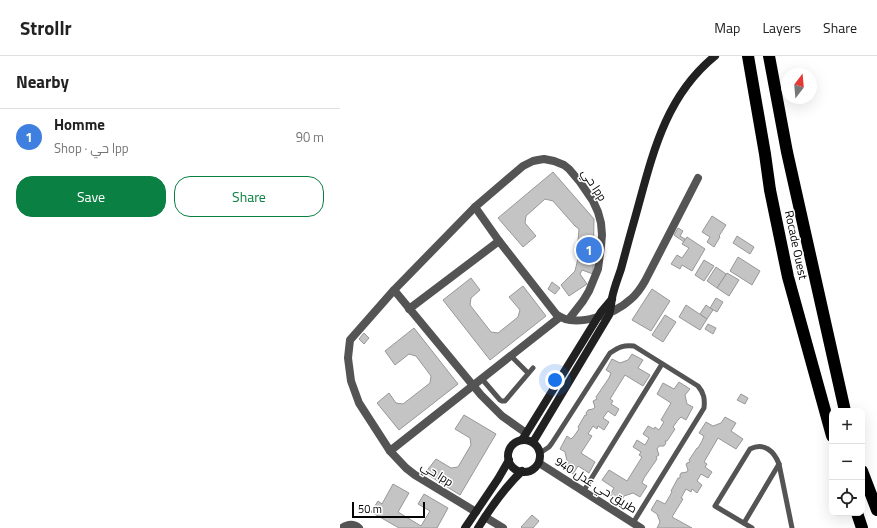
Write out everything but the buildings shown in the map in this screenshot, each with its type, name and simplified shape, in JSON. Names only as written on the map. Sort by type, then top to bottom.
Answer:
[{"type":"highway","name":"Rocade Ouest","points":[[748,56],[770,190],[788,277],[829,425]]},
{"type":"highway","name":"Rocade Ouest","points":[[769,56],[787,152],[844,408]]},
{"type":"highway","points":[[865,480],[877,510]]},
{"type":"highway","points":[[858,516],[862,528]]},
{"type":"main road","points":[[534,442],[610,312],[612,299],[661,131],[681,93],[712,59]]},
{"type":"main road","points":[[524,436],[526,440],[534,442],[537,445],[540,453],[540,458],[536,467],[527,472],[517,470],[510,464],[508,454],[510,449],[512,445],[524,436],[598,316],[612,299]]},
{"type":"main road","points":[[465,528],[509,460]]},
{"type":"main road","points":[[478,528],[506,487],[522,472]]},
{"type":"street","name":"حي lpp","points":[[476,512],[415,475],[390,451],[359,403],[350,381],[348,358],[350,340],[394,290],[475,208],[523,166],[538,160],[549,159],[560,163],[569,169],[593,201],[598,212],[602,235],[602,246],[598,269],[589,291],[580,306],[569,319]]},
{"type":"street","points":[[475,208],[556,314],[560,317],[579,320],[610,312],[632,298],[641,288],[698,178]]},
{"type":"street","points":[[410,309],[499,241]]},
{"type":"street","points":[[394,290],[473,386],[491,406],[524,436]]},
{"type":"street","points":[[390,451],[560,317]]},
{"type":"street","name":"طريق حي عدل 940","points":[[538,463],[641,528]]},
{"type":"street","points":[[485,517],[503,528]]},
{"type":"street","points":[[342,528],[349,525],[359,528]]},
{"type":"lane","points":[[540,453],[552,443],[610,353],[618,347],[626,345],[634,346],[698,386],[703,392],[705,399],[704,408],[633,523]]},
{"type":"lane","points":[[511,356],[528,373]]},
{"type":"lane","points":[[583,492],[662,364]]},
{"type":"lane","points":[[482,379],[500,400],[503,401],[507,400],[533,368]]},
{"type":"lane","points":[[752,528],[715,506],[750,449],[755,446],[768,448],[779,464],[792,528]]},
{"type":"lane","points":[[744,523],[779,464]]},
{"type":"place","name":"Homme","points":[[589,250]]}]
